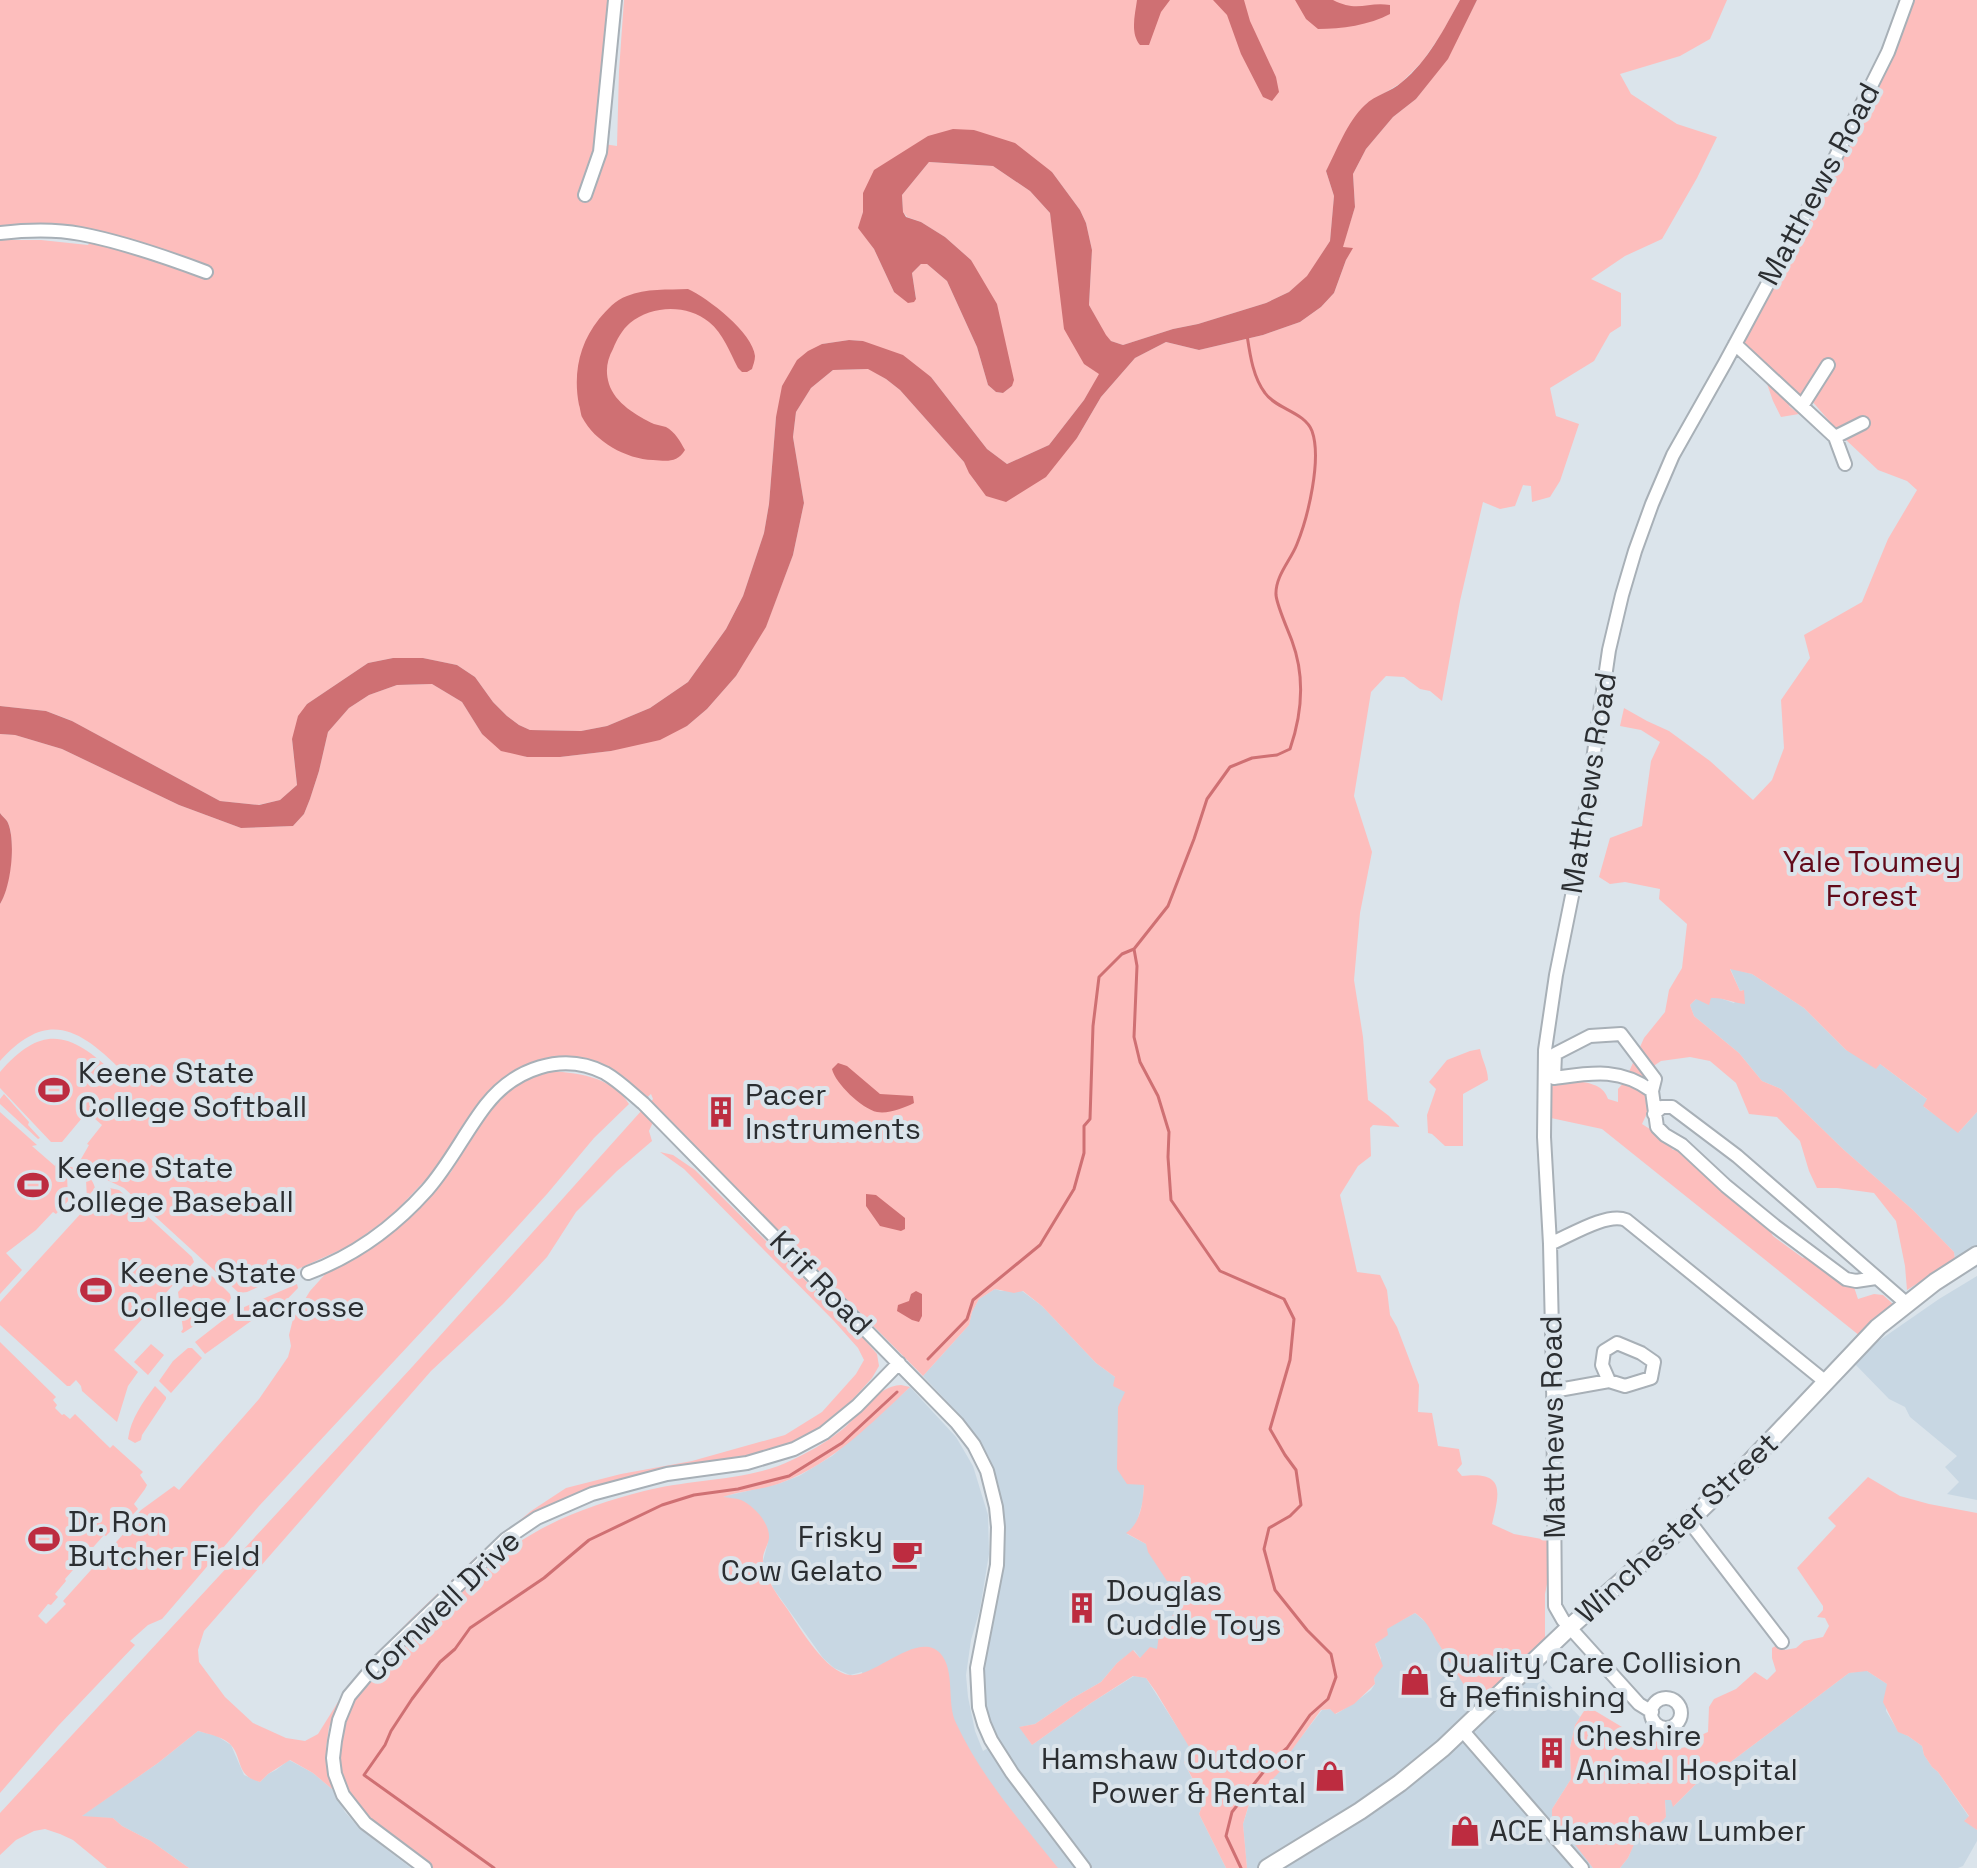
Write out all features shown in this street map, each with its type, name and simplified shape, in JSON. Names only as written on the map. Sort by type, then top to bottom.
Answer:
[{"type":"main road","name":"Winchester Street","points":[[1267,1868],[1400,1783],[1462,1730],[1751,1461],[1878,1327],[1906,1303],[1977,1255]]},
{"type":"street","points":[[585,195],[600,152],[615,0]]},
{"type":"street","name":"Matthews Road","points":[[1652,1712],[1639,1704],[1560,1616],[1555,1606],[1550,1244],[1544,1137],[1545,1050],[1556,975],[1576,876],[1609,650],[1622,595],[1652,504],[1673,455],[1829,170],[1888,52],[1907,0]]},
{"type":"street","points":[[0,233],[26,230],[79,234],[206,272]]},
{"type":"street","points":[[1735,344],[1835,437],[1845,464]]},
{"type":"street","points":[[1802,406],[1828,365]]},
{"type":"street","points":[[1835,437],[1863,423]]},
{"type":"street","points":[[1652,1091],[1638,1081],[1605,1072],[1554,1078],[1555,1054],[1590,1036],[1621,1034],[1655,1079],[1652,1091],[1654,1114],[1657,1127],[1665,1135],[1682,1145],[1726,1186],[1846,1279],[1876,1278]]},
{"type":"street","name":"Krif Road","points":[[308,1273],[380,1235],[411,1207],[445,1168],[484,1108],[503,1086],[525,1072],[563,1063],[576,1064],[604,1073],[617,1081],[643,1103],[966,1434],[987,1471],[998,1527],[997,1565],[977,1668],[979,1707],[991,1740],[1012,1773],[1084,1868]]},
{"type":"street","points":[[1654,1114],[1662,1107],[1672,1107],[1688,1118],[1737,1156],[1906,1303]]},
{"type":"street","points":[[1550,1244],[1603,1220],[1626,1220],[1827,1383]]},
{"type":"street","name":"Cornwell Drive","points":[[425,1868],[365,1823],[343,1795],[335,1774],[333,1758],[339,1720],[349,1696],[376,1664],[506,1539],[537,1518],[592,1494],[667,1474],[747,1463],[794,1449],[824,1433],[846,1415],[899,1363]]},
{"type":"street","points":[[1553,1391],[1609,1381]]},
{"type":"street","points":[[1689,1521],[1782,1642]]},
{"type":"street","points":[[1462,1730],[1582,1868]]},
{"type":"shaded area","points":[[1137,0],[1170,0],[1161,12],[1149,45],[1140,45],[1135,35]]},
{"type":"shaded area","points":[[1213,0],[1244,0],[1250,21],[1276,77],[1279,92],[1272,101],[1263,97],[1241,54],[1227,15]]},
{"type":"shaded area","points":[[1295,0],[1333,0],[1349,6],[1390,5],[1390,14],[1355,26],[1318,29],[1306,19]]},
{"type":"shaded area","points":[[1460,0],[1477,0],[1448,59],[1416,99],[1393,117],[1366,149],[1353,174],[1355,207],[1343,247],[1353,248],[1334,293],[1300,322],[1263,335],[1199,350],[1166,342],[1135,358],[1101,397],[1077,438],[1046,477],[1006,502],[986,496],[964,462],[900,390],[886,379],[868,369],[833,370],[811,388],[796,412],[793,437],[804,503],[793,555],[766,627],[736,676],[707,709],[687,726],[660,740],[611,751],[527,757],[501,751],[482,734],[462,702],[432,684],[397,685],[369,695],[349,708],[328,732],[310,799],[304,814],[293,826],[241,828],[179,805],[62,749],[15,735],[0,734],[0,706],[46,711],[72,721],[220,801],[259,805],[280,800],[297,785],[292,739],[298,716],[307,704],[368,663],[393,658],[423,658],[457,665],[475,677],[507,716],[530,730],[581,731],[607,726],[650,708],[688,682],[726,629],[743,596],[764,533],[782,386],[797,360],[808,351],[822,344],[849,340],[863,341],[903,355],[931,377],[987,449],[1007,464],[1049,445],[1084,400],[1099,374],[1084,364],[1064,329],[1050,213],[1030,191],[993,166],[929,162],[902,195],[906,217],[945,237],[971,260],[997,304],[1014,380],[1003,393],[996,392],[988,385],[977,347],[947,281],[927,264],[921,264],[912,273],[914,302],[908,303],[894,292],[874,249],[858,228],[863,212],[863,193],[874,170],[928,136],[953,129],[974,130],[1015,143],[1052,172],[1080,210],[1092,250],[1089,305],[1111,341],[1123,345],[1198,324],[1266,303],[1289,292],[1307,276],[1330,241],[1334,196],[1326,171],[1348,128],[1365,105],[1398,85],[1420,64]]},
{"type":"shaded area","points":[[688,289],[717,308],[746,337],[755,356],[752,369],[742,372],[738,368],[722,337],[700,316],[670,309],[639,317],[618,338],[611,353],[607,375],[609,384],[621,403],[654,424],[669,429],[685,450],[671,460],[643,459],[622,453],[595,434],[582,416],[577,393],[577,371],[582,349],[599,319],[619,300],[642,292]]},
{"type":"shaded area","points":[[0,813],[8,823],[12,852],[7,887],[0,904]]},
{"type":"shaded area","points":[[1730,968],[1752,974],[1804,1008],[1846,1050],[1880,1064],[1928,1100],[1924,1107],[1959,1132],[1977,1112],[1977,1247],[1955,1260],[1954,1252],[1913,1210],[1781,1089],[1762,1081],[1739,1053],[1694,1016],[1690,1005],[1696,999],[1717,997],[1734,1003],[1743,990],[1740,991]]},
{"type":"shaded area","points":[[838,1063],[847,1066],[880,1094],[913,1096],[914,1103],[886,1112],[871,1110],[857,1101],[838,1081],[832,1069]]},
{"type":"shaded area","points":[[866,1194],[876,1195],[905,1218],[905,1229],[901,1231],[880,1226],[866,1206]]},
{"type":"shaded area","points":[[1977,1276],[1977,1500],[1947,1494],[1959,1482],[1945,1467],[1957,1456],[1910,1417],[1905,1407],[1889,1399],[1853,1362],[1939,1299]]},
{"type":"shaded area","points":[[995,1289],[1022,1291],[1042,1306],[1096,1363],[1115,1377],[1126,1392],[1144,1484],[1143,1501],[1135,1528],[1127,1534],[1146,1544],[1184,1582],[1188,1592],[1161,1628],[1158,1649],[1140,1658],[1134,1650],[1117,1663],[1101,1682],[1035,1724],[1020,1727],[1032,1745],[1134,1676],[1146,1678],[1195,1755],[1184,1763],[1204,1801],[1199,1814],[1226,1868],[903,1868],[862,1672],[850,1675],[834,1668],[823,1658],[773,1588],[763,1561],[768,1542],[721,1497],[799,1476],[832,1456],[910,1387],[956,1437],[973,1466],[988,1515],[989,1554],[966,1675],[975,1731],[983,1751],[998,1742],[984,1701],[984,1660],[1003,1561],[999,1486],[989,1457],[975,1435],[923,1376],[969,1325],[979,1299]]},
{"type":"shaded area","points":[[916,1291],[922,1294],[919,1322],[897,1311],[898,1305],[909,1301]]},
{"type":"shaded area","points":[[1415,1613],[1429,1625],[1477,1704],[1400,1776],[1258,1868],[1247,1868],[1243,1824],[1249,1805],[1322,1710],[1330,1709],[1336,1714],[1371,1690],[1381,1658],[1375,1644],[1386,1629]]},
{"type":"shaded area","points":[[1536,1671],[1580,1717],[1570,1748],[1571,1779],[1552,1809],[1593,1868],[1284,1868],[1403,1792]]},
{"type":"shaded area","points":[[1867,1671],[1887,1684],[1886,1711],[1898,1731],[1922,1746],[1924,1755],[1969,1817],[1965,1820],[1977,1830],[1977,1841],[1963,1866],[1620,1868],[1637,1837],[1666,1817],[1665,1799],[1671,1800],[1674,1806],[1700,1780],[1703,1772],[1720,1770],[1849,1673]]},
{"type":"shaded area","points":[[198,1731],[217,1736],[231,1745],[244,1775],[260,1782],[289,1760],[313,1773],[332,1789],[345,1812],[360,1829],[411,1868],[189,1868],[113,1818],[80,1817]]},
{"type":"green space","points":[[0,0],[611,0],[597,143],[617,146],[624,0],[1460,0],[1422,62],[1401,83],[1366,104],[1326,171],[1334,196],[1330,241],[1307,277],[1289,292],[1266,303],[1123,345],[1111,341],[1089,305],[1092,250],[1080,210],[1052,172],[974,130],[863,193],[859,228],[874,249],[894,292],[916,298],[912,273],[921,264],[927,264],[947,281],[977,347],[988,385],[996,392],[1003,393],[1012,386],[971,260],[945,237],[907,217],[903,212],[902,195],[929,162],[993,166],[1030,191],[1050,213],[1058,266],[1100,374],[1049,445],[1007,464],[987,449],[931,377],[863,341],[822,344],[776,417],[764,533],[743,596],[726,629],[688,682],[650,708],[607,726],[581,731],[530,730],[507,716],[475,677],[457,665],[423,658],[393,658],[368,663],[307,704],[292,740],[297,785],[280,800],[258,805],[220,801],[70,720],[46,711],[0,706],[0,240],[88,245],[96,233],[36,225],[0,226]]},
{"type":"green space","points":[[1477,0],[1727,0],[1710,39],[1680,56],[1620,74],[1631,94],[1677,124],[1717,137],[1662,239],[1625,256],[1591,279],[1621,293],[1621,326],[1610,333],[1594,361],[1550,388],[1556,416],[1579,424],[1560,481],[1550,497],[1532,502],[1531,486],[1523,485],[1515,506],[1500,509],[1483,502],[1460,601],[1442,701],[1404,677],[1386,676],[1371,692],[1354,796],[1372,852],[1360,913],[1354,980],[1368,1100],[1400,1127],[1373,1125],[1370,1128],[1371,1156],[1358,1166],[1340,1195],[1357,1272],[1380,1275],[1387,1290],[1390,1315],[1419,1385],[1418,1412],[1432,1413],[1438,1446],[1459,1449],[1462,1464],[1457,1470],[1462,1476],[1486,1477],[1496,1486],[1497,1502],[1492,1524],[1514,1534],[1547,1540],[1551,1564],[1545,1594],[1545,1638],[1477,1704],[1420,1617],[1415,1613],[1387,1629],[1388,1635],[1375,1644],[1383,1666],[1374,1678],[1375,1684],[1354,1704],[1335,1714],[1330,1709],[1321,1710],[1289,1754],[1289,1762],[1249,1804],[1243,1824],[1247,1868],[1226,1868],[1199,1814],[1204,1801],[1184,1762],[1194,1755],[1146,1678],[1133,1676],[1032,1745],[1019,1727],[1035,1724],[1101,1682],[1133,1650],[1140,1658],[1150,1647],[1157,1649],[1160,1628],[1174,1614],[1180,1599],[1188,1592],[1183,1582],[1167,1581],[1146,1544],[1126,1533],[1138,1518],[1144,1485],[1127,1484],[1117,1469],[1118,1407],[1125,1392],[1113,1386],[1115,1377],[1096,1363],[1042,1306],[1023,1291],[1014,1293],[995,1289],[979,1299],[969,1325],[923,1376],[651,1102],[651,1094],[644,1100],[625,1082],[559,1058],[538,1060],[507,1076],[485,1098],[436,1169],[391,1216],[349,1246],[239,1293],[124,1188],[77,1166],[87,1144],[102,1125],[87,1112],[62,1142],[51,1142],[0,1088],[0,1072],[31,1045],[45,1040],[58,1039],[72,1043],[86,1050],[117,1076],[122,1071],[91,1044],[62,1030],[33,1035],[0,1061],[0,904],[7,887],[12,852],[10,831],[0,813],[0,734],[15,735],[62,749],[179,805],[241,828],[293,826],[304,814],[310,799],[328,732],[349,708],[369,695],[397,685],[432,684],[462,702],[482,734],[526,757],[611,751],[687,726],[736,676],[766,626],[793,555],[804,503],[793,437],[796,412],[811,388],[833,370],[869,369],[900,390],[964,462],[976,483],[1077,438],[1101,397],[1135,358],[1166,342],[1199,350],[1263,335],[1300,322],[1334,293],[1352,248],[1342,248],[1355,207],[1353,174],[1366,149],[1393,117],[1416,99],[1447,59]]},
{"type":"green space","name":"Yale Toumey Forest","points":[[1911,0],[1977,0],[1977,1112],[1958,1133],[1923,1106],[1927,1099],[1880,1064],[1876,1069],[1846,1050],[1804,1008],[1752,974],[1730,969],[1740,991],[1744,990],[1745,1004],[1711,998],[1709,1005],[1696,999],[1690,1005],[1694,1016],[1739,1053],[1762,1081],[1781,1089],[1913,1210],[1954,1252],[1955,1260],[1907,1290],[1896,1221],[1874,1193],[1817,1188],[1800,1141],[1777,1117],[1749,1114],[1736,1083],[1710,1061],[1690,1057],[1661,1061],[1655,1065],[1648,1082],[1628,1074],[1644,1038],[1665,1012],[1669,990],[1682,968],[1687,924],[1659,899],[1660,889],[1625,882],[1610,884],[1599,877],[1610,838],[1642,826],[1651,761],[1660,742],[1641,730],[1620,726],[1624,708],[1669,731],[1710,761],[1753,800],[1772,780],[1784,748],[1781,700],[1810,658],[1804,635],[1862,602],[1888,539],[1917,490],[1907,481],[1878,470],[1845,439],[1811,400],[1799,395],[1789,406],[1799,414],[1781,417],[1757,355],[1742,343]]},
{"type":"green space","points":[[1480,1049],[1488,1080],[1463,1094],[1463,1146],[1445,1146],[1428,1133],[1427,1115],[1436,1089],[1429,1082],[1447,1060]]},
{"type":"green space","points":[[545,1071],[592,1077],[613,1087],[629,1104],[594,1138],[437,1315],[259,1506],[162,1619],[148,1625],[130,1641],[135,1645],[0,1793],[0,1342],[56,1397],[53,1400],[57,1405],[55,1408],[62,1415],[70,1419],[75,1414],[110,1448],[113,1445],[143,1472],[140,1475],[147,1485],[134,1504],[138,1509],[125,1523],[121,1520],[104,1535],[65,1579],[55,1594],[58,1597],[38,1616],[46,1624],[66,1604],[63,1601],[141,1510],[174,1486],[179,1490],[259,1399],[288,1357],[293,1319],[310,1291],[328,1271],[353,1259],[399,1227],[451,1172],[479,1124],[500,1096],[516,1082]]},
{"type":"green space","points":[[1572,1080],[1598,1087],[1608,1099],[1618,1102],[1618,1089],[1625,1081],[1646,1091],[1650,1107],[1642,1124],[1664,1138],[1673,1150],[1680,1149],[1763,1219],[1773,1236],[1803,1258],[1806,1254],[1853,1284],[1858,1299],[1874,1294],[1883,1295],[1893,1304],[1860,1336],[1602,1129],[1551,1118],[1550,1084]]},
{"type":"green space","points":[[4,1094],[29,1122],[28,1125],[40,1138],[0,1104]]},
{"type":"green space","points":[[642,1110],[653,1122],[649,1131],[652,1141],[576,1212],[547,1257],[503,1304],[431,1371],[204,1631],[198,1650],[199,1662],[225,1697],[253,1723],[286,1738],[305,1741],[318,1734],[362,1670],[410,1620],[476,1557],[531,1511],[566,1488],[692,1461],[785,1435],[822,1412],[856,1374],[864,1360],[858,1348],[684,1169],[660,1152],[673,1155],[695,1170],[864,1339],[877,1354],[879,1366],[872,1378],[838,1416],[790,1445],[747,1458],[645,1478],[532,1518],[341,1701],[329,1727],[326,1749],[332,1789],[290,1760],[260,1782],[252,1779],[246,1775],[229,1743],[198,1731],[82,1816],[113,1818],[189,1868],[107,1868],[73,1840],[45,1829],[16,1840],[0,1855],[0,1813],[413,1366]]},
{"type":"green space","name":"Keene State College Baseball","points":[[0,1112],[55,1166],[57,1161],[80,1171],[90,1178],[95,1188],[87,1198],[86,1180],[67,1174],[68,1201],[6,1253],[22,1270],[0,1294]]},
{"type":"green space","name":"Keene State College Lacrosse","points":[[105,1187],[119,1190],[194,1262],[114,1350],[138,1372],[128,1386],[117,1422],[82,1391],[76,1380],[67,1386],[0,1325],[0,1302]]},
{"type":"green space","points":[[86,1199],[75,1212],[68,1207],[73,1200]]},
{"type":"green space","points":[[201,1269],[208,1272],[231,1298],[228,1304],[183,1333],[178,1292]]},
{"type":"green space","points":[[297,1284],[298,1288],[271,1316],[261,1314],[205,1354],[195,1342],[242,1308]]},
{"type":"green space","points":[[151,1344],[164,1355],[148,1375],[134,1362]]},
{"type":"green space","points":[[188,1348],[202,1358],[171,1393],[159,1381],[173,1361]]},
{"type":"green space","points":[[901,1385],[910,1387],[851,1441],[819,1464],[776,1485],[723,1497],[746,1503],[764,1521],[769,1538],[763,1561],[769,1581],[807,1638],[832,1667],[850,1675],[860,1674],[920,1647],[931,1647],[940,1653],[948,1669],[953,1715],[966,1743],[1002,1798],[1058,1868],[431,1868],[382,1833],[357,1809],[343,1782],[339,1753],[344,1723],[356,1696],[452,1598],[493,1562],[545,1527],[594,1506],[661,1487],[739,1476],[776,1467],[817,1447],[839,1432],[883,1391]]},
{"type":"green space","points":[[155,1386],[166,1399],[141,1440],[135,1443],[128,1439],[132,1424]]},
{"type":"green space","points":[[1868,1477],[1900,1496],[1977,1513],[1977,1830],[1964,1821],[1969,1816],[1932,1767],[1922,1746],[1898,1732],[1883,1702],[1887,1684],[1867,1671],[1849,1673],[1720,1770],[1704,1772],[1673,1807],[1671,1800],[1665,1800],[1666,1817],[1644,1839],[1637,1838],[1620,1868],[1593,1868],[1570,1838],[1563,1838],[1552,1824],[1552,1809],[1571,1779],[1570,1748],[1575,1725],[1584,1711],[1592,1709],[1642,1741],[1668,1742],[1676,1749],[1686,1747],[1692,1739],[1708,1732],[1709,1707],[1714,1699],[1736,1689],[1755,1672],[1767,1680],[1776,1671],[1772,1648],[1779,1644],[1785,1650],[1796,1648],[1804,1641],[1823,1637],[1829,1626],[1825,1618],[1817,1617],[1823,1606],[1797,1568],[1836,1526],[1828,1518]]},
{"type":"waterway","points":[[1241,1868],[1226,1836],[1232,1812],[1272,1761],[1287,1748],[1310,1715],[1328,1699],[1336,1677],[1331,1654],[1275,1590],[1264,1549],[1269,1528],[1290,1516],[1301,1505],[1296,1470],[1270,1429],[1290,1360],[1294,1319],[1284,1299],[1220,1271],[1171,1200],[1169,1132],[1158,1096],[1140,1062],[1134,1037],[1137,966],[1134,949],[1168,906],[1207,799],[1230,767],[1290,749],[1297,722],[1299,668],[1278,605],[1276,588],[1305,519],[1315,472],[1315,443],[1312,431],[1303,419],[1276,403],[1261,387],[1247,335]]},
{"type":"waterway","points":[[928,1359],[967,1319],[973,1300],[1040,1245],[1074,1189],[1084,1153],[1084,1126],[1090,1119],[1093,1026],[1099,977],[1122,954],[1134,949]]},
{"type":"waterway","points":[[494,1868],[364,1775],[412,1699],[440,1662],[455,1649],[470,1628],[544,1578],[589,1540],[662,1505],[694,1495],[738,1489],[789,1476],[842,1443],[897,1392]]},
{"type":"place","name":"Keene State College Softball","points":[[54,1090]]},
{"type":"place","name":"Pacer Instruments","points":[[721,1112]]},
{"type":"place","name":"Keene State College Baseball","points":[[33,1185]]},
{"type":"place","name":"Keene State College Lacrosse","points":[[96,1290]]},
{"type":"place","name":"Dr. Ron Butcher Field","points":[[44,1539]]},
{"type":"place","name":"Frisky Cow Gelato","points":[[907,1554]]},
{"type":"place","name":"Douglas Cuddle Toys","points":[[1082,1608]]},
{"type":"place","name":"Quality Care Collision & Refinishing","points":[[1415,1680]]},
{"type":"place","name":"Cheshire Animal Hospital","points":[[1552,1753]]},
{"type":"place","name":"Hamshaw Outdoor Power & Rental","points":[[1330,1776]]},
{"type":"place","name":"ACE Hamshaw Lumber","points":[[1465,1831]]}]
